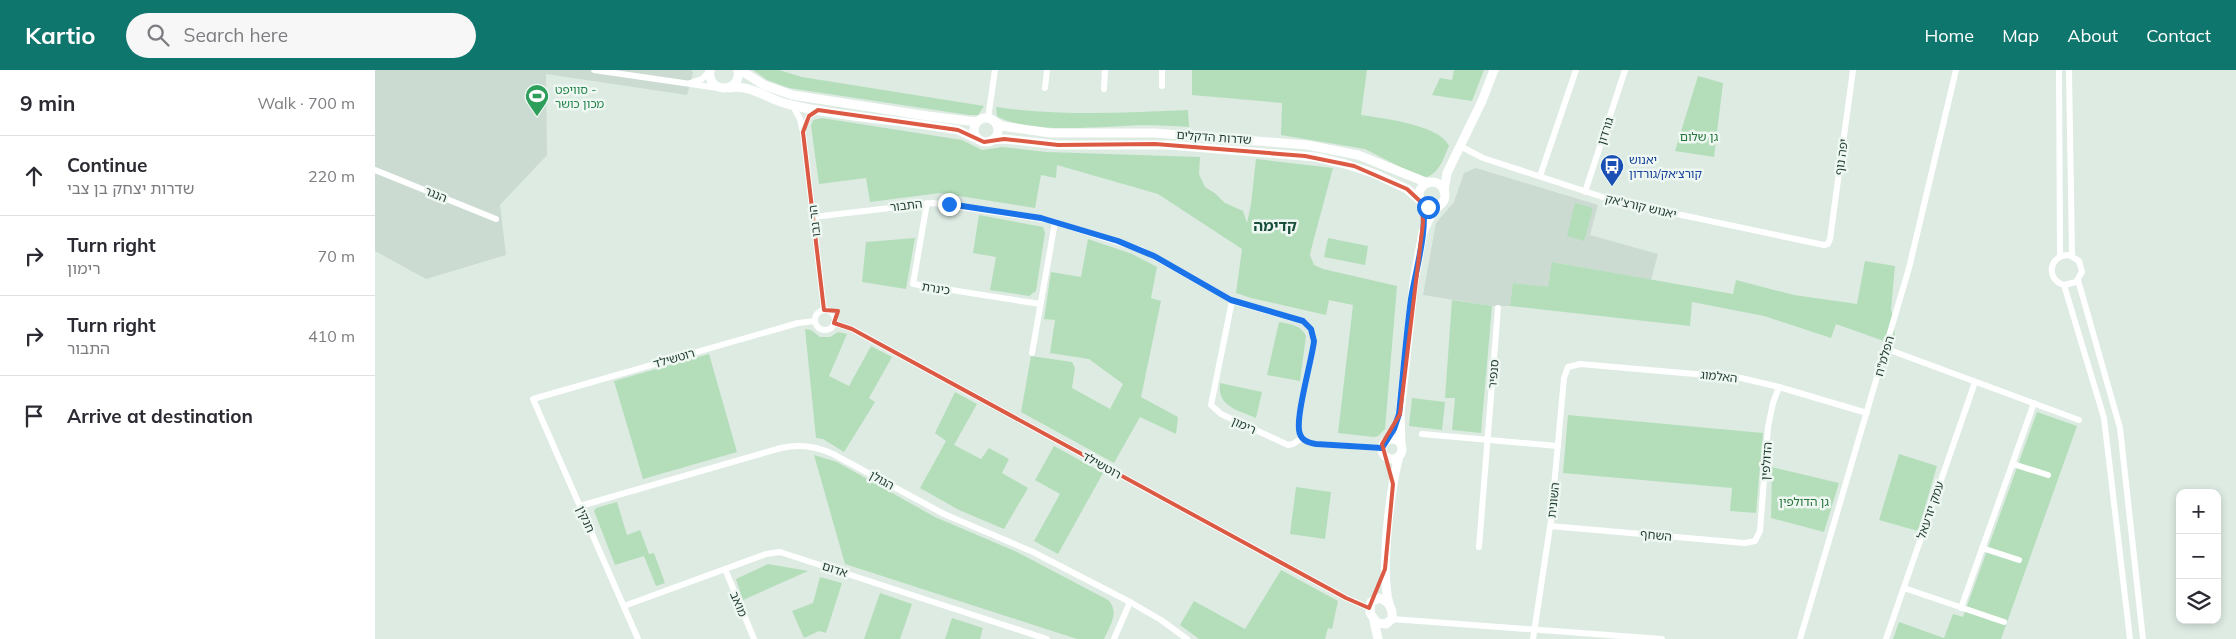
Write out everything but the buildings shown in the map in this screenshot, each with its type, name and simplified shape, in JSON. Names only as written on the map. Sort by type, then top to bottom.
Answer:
[{"type":"street","points":[[593,70],[724,88],[737,81],[739,70],[764,85],[792,95],[977,122],[991,120]]},
{"type":"street","points":[[993,140],[998,130],[991,120],[995,70]]},
{"type":"street","points":[[1045,88],[1047,70]]},
{"type":"street","points":[[1104,89],[1105,70]]},
{"type":"street","points":[[1162,70],[1163,86]]},
{"type":"street","points":[[1423,235],[1430,217],[1444,199],[1447,172],[1494,70]]},
{"type":"street","points":[[1539,176],[1576,70]]},
{"type":"street","name":"גורדון","points":[[1585,192],[1625,70]]},
{"type":"street","name":"יפה נוף","points":[[1828,244],[1853,70]]},
{"type":"street","name":"הפלמ\"ח","points":[[1800,639],[1887,349],[1921,224],[1957,70]]},
{"type":"street","points":[[2059,70],[2060,256]]},
{"type":"street","points":[[2069,70],[2072,256]]},
{"type":"street","points":[[685,84],[699,80],[710,71],[712,83],[724,88]]},
{"type":"street","name":"שדרות הדקלים","points":[[724,88],[748,88],[769,99],[793,106],[953,129],[968,133],[984,142],[1004,139],[1075,146],[1162,144],[1310,157],[1345,164],[1373,173],[1407,188],[1421,202]]},
{"type":"street","name":"הר נבו","points":[[793,106],[800,119],[803,132],[825,310]]},
{"type":"street","points":[[803,132],[807,119],[818,110]]},
{"type":"street","name":"שדרות הדקלים","points":[[991,120],[1008,127],[1059,134],[1155,133],[1307,145],[1356,155],[1430,183]]},
{"type":"street","points":[[977,122],[974,130],[977,139]]},
{"type":"street","name":"יאנוש קורצ'אק","points":[[1460,146],[1483,158],[1623,203],[1819,245],[1828,244]]},
{"type":"street","name":"הנגר","points":[[375,170],[497,218]]},
{"type":"street","points":[[1378,639],[1390,621],[1392,611],[1385,586],[1385,569],[1393,484],[1402,450],[1399,414],[1411,298],[1423,235],[1424,213],[1420,191],[1430,183],[1439,180],[1447,172]]},
{"type":"street","points":[[1430,183],[1440,185],[1444,191]]},
{"type":"street","points":[[1421,202],[1428,207],[1438,207]]},
{"type":"street","name":"התבור","points":[[813,217],[927,203],[966,206],[1055,222],[1142,250],[1232,300],[1249,307],[1307,323],[1311,329],[1313,345],[1298,427],[1302,438]]},
{"type":"street","name":"כינרת","points":[[927,203],[913,284],[1040,304]]},
{"type":"street","points":[[1032,353],[1055,222]]},
{"type":"street","points":[[2060,256],[2072,256],[2079,261],[2081,275],[2073,284],[2064,285],[2054,279],[2051,270],[2053,262],[2060,256]]},
{"type":"street","points":[[2078,280],[2120,428],[2143,639]]},
{"type":"street","points":[[2064,285],[2104,418],[2130,639]]},
{"type":"street","name":"רימון","points":[[1232,300],[1211,405],[1212,408],[1221,414],[1288,444],[1293,444],[1302,438],[1316,444],[1384,448]]},
{"type":"street","name":"סנפיר","points":[[1479,547],[1498,308]]},
{"type":"street","points":[[825,310],[833,315],[834,323],[825,330],[817,327],[815,321],[817,314],[825,310]]},
{"type":"street","name":"רוטשילד","points":[[533,399],[798,322],[815,321]]},
{"type":"street","name":"רוטשילד","points":[[834,323],[852,329],[1346,598],[1369,608]]},
{"type":"street","points":[[1887,349],[2079,420]]},
{"type":"street","name":"האלמוג","points":[[1567,368],[1580,364],[1720,376],[1779,387],[1867,414]]},
{"type":"street","name":"השונית","points":[[1533,639],[1550,526],[1564,378],[1567,368]]},
{"type":"street","name":"עמק יזרעאל","points":[[1886,639],[1975,382]]},
{"type":"street","name":"הדולפין","points":[[1759,536],[1769,422],[1779,387]]},
{"type":"street","name":"חנקין","points":[[533,399],[639,639]]},
{"type":"street","points":[[1961,608],[2034,403]]},
{"type":"street","points":[[1393,484],[1384,448],[1399,414]]},
{"type":"street","points":[[1422,434],[1559,446]]},
{"type":"street","points":[[1384,448],[1394,438],[1401,444]]},
{"type":"street","name":"הגולן","points":[[580,506],[781,448],[814,447],[833,454],[944,514],[1033,552],[1130,602],[1158,618],[1187,639]]},
{"type":"street","points":[[1384,448],[1392,459],[1399,456]]},
{"type":"street","points":[[2013,464],[2048,475]]},
{"type":"street","name":"השחף","points":[[1550,526],[1745,543],[1755,541],[1759,536]]},
{"type":"street","points":[[1982,548],[2019,560]]},
{"type":"street","name":"אדום","points":[[624,606],[769,553],[785,553],[1047,639]]},
{"type":"street","name":"מואב","points":[[725,569],[754,639]]},
{"type":"street","points":[[1378,639],[1369,608],[1385,569]]},
{"type":"street","points":[[1904,588],[2004,622]]},
{"type":"street","points":[[1374,599],[1383,599],[1389,604]]},
{"type":"street","points":[[1114,639],[1130,602]]},
{"type":"street","points":[[1374,620],[1381,624],[1390,621],[1662,639]]},
{"type":"highlighted area","points":[[818,110],[958,130],[984,142],[1004,139],[1058,145],[1155,144],[1305,156],[1354,166],[1407,189],[1422,203],[1423,223],[1400,414],[1382,444],[1393,484],[1385,569],[1374,599],[1369,608],[1346,598],[852,329],[834,323],[838,311],[824,310],[803,132],[809,116]]},
{"type":"shaded area","points":[[375,70],[692,70],[693,73],[687,95],[546,74],[547,155],[500,205],[506,255],[426,279],[375,251]]},
{"type":"shaded area","points":[[1476,168],[1598,205],[1590,235],[1658,254],[1651,280],[1553,262],[1548,288],[1514,283],[1510,306],[1492,306],[1423,295],[1436,223],[1454,202],[1464,173]]},
{"type":"green space","points":[[753,70],[779,70],[802,77],[984,106],[978,115],[969,115],[789,88],[767,80]]},
{"type":"green space","points":[[1192,70],[1367,70],[1361,115],[1423,128],[1444,139],[1449,146],[1433,174],[1422,178],[1365,149],[1281,135],[1282,103],[1192,95]]},
{"type":"green space","points":[[1454,70],[1484,70],[1472,101],[1432,95],[1440,78],[1452,80]]},
{"type":"green space","name":"גן שלום","points":[[1698,76],[1723,83],[1714,157],[1675,151]]},
{"type":"green space","points":[[996,107],[1068,113],[1188,110],[1189,127],[1160,125],[1089,128],[1027,126],[1010,122],[997,116]]},
{"type":"green space","points":[[822,118],[962,140],[982,150],[1002,147],[1046,152],[1200,157],[1199,174],[1205,187],[1225,203],[1243,211],[1247,223],[1256,159],[1333,168],[1310,255],[1314,265],[1323,269],[1397,286],[1385,429],[1378,436],[1374,437],[1338,433],[1353,305],[1329,300],[1326,315],[1236,293],[1242,249],[1158,194],[1057,165],[1056,178],[1041,175],[1035,208],[940,193],[870,202],[866,178],[819,184],[811,126],[813,120]]},
{"type":"green space","points":[[1575,203],[1593,208],[1584,241],[1567,236]]},
{"type":"green space","points":[[979,215],[1043,227],[1045,233],[1036,291],[1029,296],[990,290],[996,257],[973,253]]},
{"type":"green space","points":[[915,238],[906,289],[862,282],[866,242]]},
{"type":"green space","points":[[1328,238],[1368,246],[1365,265],[1324,257]]},
{"type":"green space","points":[[1088,239],[1132,254],[1157,267],[1151,298],[1161,301],[1141,397],[1178,417],[1176,434],[1140,417],[1114,463],[1021,412],[1031,356],[1072,362],[1075,368],[1072,388],[1110,409],[1123,384],[1089,359],[1050,353],[1055,320],[1044,319],[1051,272],[1081,277]]},
{"type":"green space","points":[[1865,261],[1895,266],[1891,309],[1894,322],[1895,345],[1836,324],[1831,338],[1764,316],[1692,302],[1690,326],[1510,306],[1513,283],[1548,287],[1552,262],[1733,294],[1736,280],[1794,295],[1857,304]]},
{"type":"green space","points":[[1452,300],[1492,306],[1481,433],[1452,430],[1455,398],[1445,398]]},
{"type":"green space","points":[[1279,322],[1298,327],[1306,336],[1300,381],[1267,375]]},
{"type":"green space","points":[[805,329],[811,330],[820,337],[830,337],[838,332],[847,334],[829,376],[849,386],[871,346],[892,357],[869,398],[875,402],[844,452],[823,439],[816,438]]},
{"type":"green space","points":[[709,354],[737,452],[643,479],[614,381]]},
{"type":"green space","points":[[1220,383],[1262,392],[1256,418],[1236,410],[1225,403],[1220,391]]},
{"type":"green space","points":[[955,392],[977,404],[954,445],[981,459],[989,448],[1009,459],[1002,473],[1028,488],[1004,529],[959,510],[920,488],[946,441],[935,433]]},
{"type":"green space","points":[[1412,398],[1445,402],[1442,430],[1409,426]]},
{"type":"green space","points":[[2037,412],[2077,426],[2001,639],[1893,639],[1899,622],[1944,638],[1953,614],[1963,617]]},
{"type":"green space","points":[[1568,415],[1763,433],[1756,513],[1730,511],[1732,488],[1563,473]]},
{"type":"green space","points":[[1054,446],[1103,473],[1058,554],[1034,541],[1060,494],[1035,480]]},
{"type":"green space","points":[[1899,454],[1937,466],[1918,531],[1879,520]]},
{"type":"green space","points":[[814,455],[837,462],[935,517],[1017,552],[1108,600],[1112,605],[1114,614],[1104,639],[1077,639],[845,564]]},
{"type":"green space","name":"גן הדולפין","points":[[1772,467],[1839,483],[1824,532],[1771,518]]},
{"type":"green space","points":[[1296,487],[1331,492],[1325,539],[1290,534]]},
{"type":"green space","points":[[617,502],[627,535],[640,530],[649,554],[654,553],[665,583],[656,586],[644,556],[615,565],[594,511],[596,508]]},
{"type":"green space","points":[[768,564],[808,571],[743,600],[736,579]]},
{"type":"green space","points":[[1281,570],[1338,601],[1332,629],[1328,628],[1325,639],[1199,639],[1180,625],[1194,601],[1245,629]]},
{"type":"green space","points":[[820,577],[842,583],[826,633],[819,631],[804,638],[792,611],[813,603]]},
{"type":"green space","points":[[880,593],[912,604],[900,639],[864,639]]},
{"type":"green space","points":[[952,618],[983,628],[980,639],[945,639]]},
{"type":"place","name":"סוויפט - מכון כושר","points":[[537,117]]},
{"type":"place","name":"יאנוש קורצ׳אק/גורדון","points":[[1612,187]]},
{"type":"district","name":"קדימה","points":[[1275,225]]},
{"type":"route","points":[[949,204],[1041,218],[1118,241],[1154,256],[1231,300],[1249,307],[1293,317],[1307,323],[1313,333],[1314,341],[1299,422],[1299,434],[1305,441],[1316,444],[1382,448],[1382,445],[1397,423],[1399,414],[1411,298],[1423,235],[1424,213],[1422,203],[1428,207]]}]
